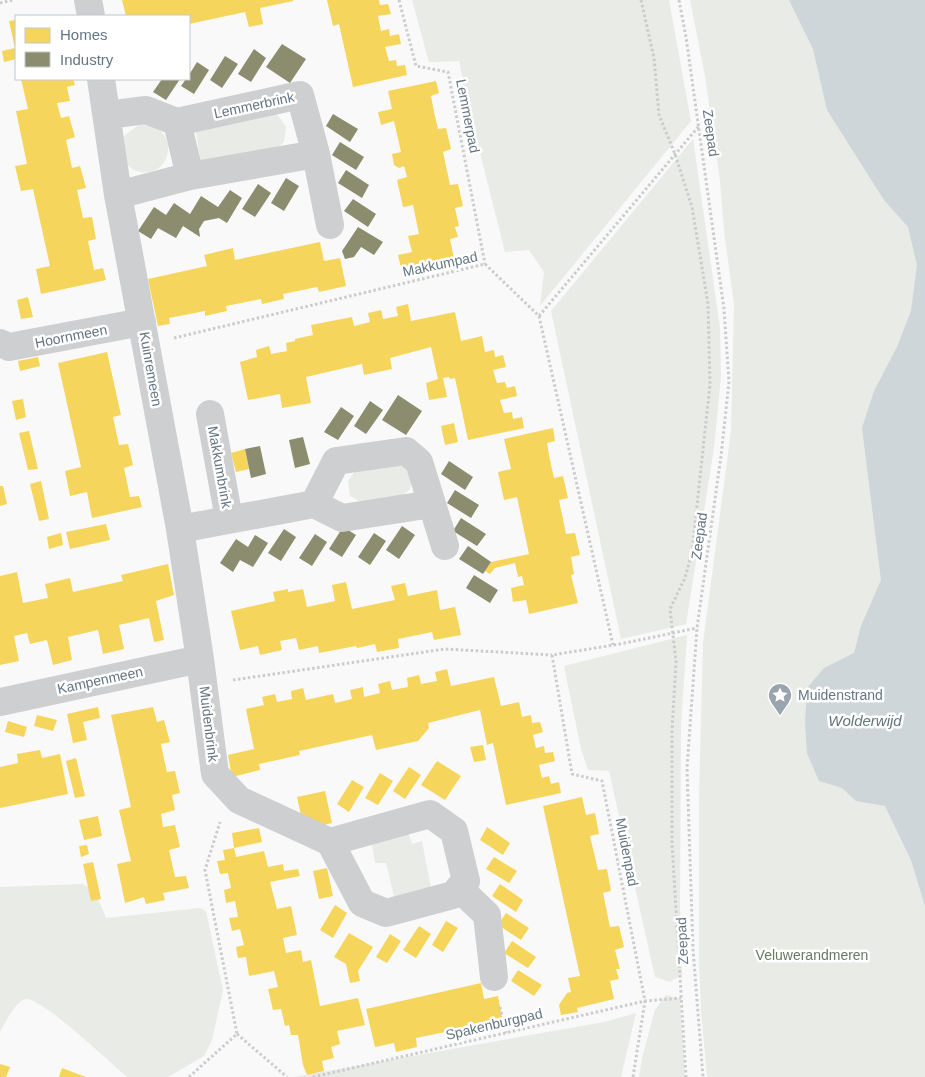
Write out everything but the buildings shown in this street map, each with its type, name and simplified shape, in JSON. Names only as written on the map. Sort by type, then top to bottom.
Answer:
[{"type":"street","points":[[88,0],[91,15]]},
{"type":"street","name":"Kuinremeen","points":[[101,80],[118,195],[180,528],[202,672]]},
{"type":"street","name":"Lemmerbrink","points":[[177,122],[300,95],[316,154],[330,225]]},
{"type":"street","points":[[107,115],[146,110],[177,122],[190,176]]},
{"type":"street","points":[[118,195],[190,176],[316,154]]},
{"type":"street","name":"Hoornmeen","points":[[0,343],[9,347],[144,333]]},
{"type":"street","name":"Makkumbrink","points":[[210,414],[229,519]]},
{"type":"street","points":[[432,504],[342,518],[314,504],[336,461],[406,450],[418,462],[432,504],[445,546]]},
{"type":"street","name":"Makkumbrink","points":[[180,528],[314,504]]},
{"type":"street","name":"Kampenmeen","points":[[0,702],[202,672]]},
{"type":"street","name":"Muidenbrink","points":[[202,672],[215,774],[239,800],[330,842]]},
{"type":"street","points":[[430,814],[454,831],[466,881],[453,895],[386,913],[362,903],[330,842],[430,814]]},
{"type":"street","points":[[459,888],[487,915],[494,977]]},
{"type":"path","points":[[0,3],[13,0]]},
{"type":"path","name":"Lemmerpad","points":[[399,0],[416,66],[448,72],[485,264]]},
{"type":"path","points":[[641,0],[654,58],[659,115],[675,154],[692,207],[708,304],[710,384],[692,552],[685,578],[670,609],[676,662],[672,730],[672,843],[686,1077]]},
{"type":"path","name":"Zeepad","points":[[679,0],[699,126],[724,308],[728,382],[722,456],[698,628],[688,768],[693,949],[703,1077]]},
{"type":"path","points":[[613,645],[539,316],[699,126]]},
{"type":"path","name":"Makkumpad","points":[[144,333],[485,264],[539,316]]},
{"type":"path","points":[[202,672],[446,649],[552,655],[698,628]]},
{"type":"path","name":"Muidenpad","points":[[552,655],[572,774],[602,781],[645,1002],[633,1077]]},
{"type":"path","points":[[230,791],[205,870],[236,1034],[287,1077]]},
{"type":"path","name":"Spakenburgpad","points":[[312,1077],[645,1002],[681,998]]},
{"type":"path","points":[[189,1077],[236,1034]]},
{"type":"green space","points":[[412,0],[669,0],[691,121],[540,306],[544,272],[529,250],[505,252],[468,105],[459,61],[429,62]]},
{"type":"green space","name":"Veluwerandmeren","points":[[690,0],[925,0],[925,1077],[707,1077],[701,1011],[699,959],[699,797],[703,643],[731,431],[734,304],[724,231],[720,181],[705,76]]},
{"type":"green space","points":[[277,114],[286,127],[284,142],[275,150],[201,165],[195,125]]},
{"type":"green space","points":[[140,124],[155,127],[163,133],[167,141],[166,158],[162,165],[155,170],[145,172],[134,170],[127,164],[122,155],[124,136]]},
{"type":"green space","points":[[693,139],[720,328],[721,376],[714,448],[686,624],[621,639],[551,311]]},
{"type":"green space","points":[[405,465],[413,477],[410,489],[401,497],[365,504],[350,496],[348,481],[357,468]]},
{"type":"green space","points":[[687,635],[681,726],[680,905],[682,975],[670,982],[655,977],[609,771],[588,770],[581,749],[564,666]]},
{"type":"green space","points":[[408,832],[412,844],[422,841],[432,893],[395,900],[386,863],[375,863],[371,839]]},
{"type":"green space","points":[[82,884],[94,889],[106,918],[200,908],[206,911],[223,990],[212,1040],[204,1056],[168,1077],[127,1077],[61,1019],[34,1001],[26,999],[18,1004],[0,1032],[0,887]]},
{"type":"green space","points":[[666,995],[680,999],[685,1077],[639,1077],[655,1010]]},
{"type":"green space","points":[[636,1013],[621,1077],[294,1077],[604,1022]]},
{"type":"water","name":"Wolderwijd","points":[[789,0],[925,0],[925,906],[911,860],[885,806],[856,801],[842,788],[819,781],[807,753],[805,722],[807,688],[824,668],[854,653],[861,626],[881,580],[862,428],[874,391],[897,347],[911,311],[917,265],[908,227],[884,200],[827,110],[813,49]]},
{"type":"place","name":"Muidenstrand","points":[[780,716]]}]
